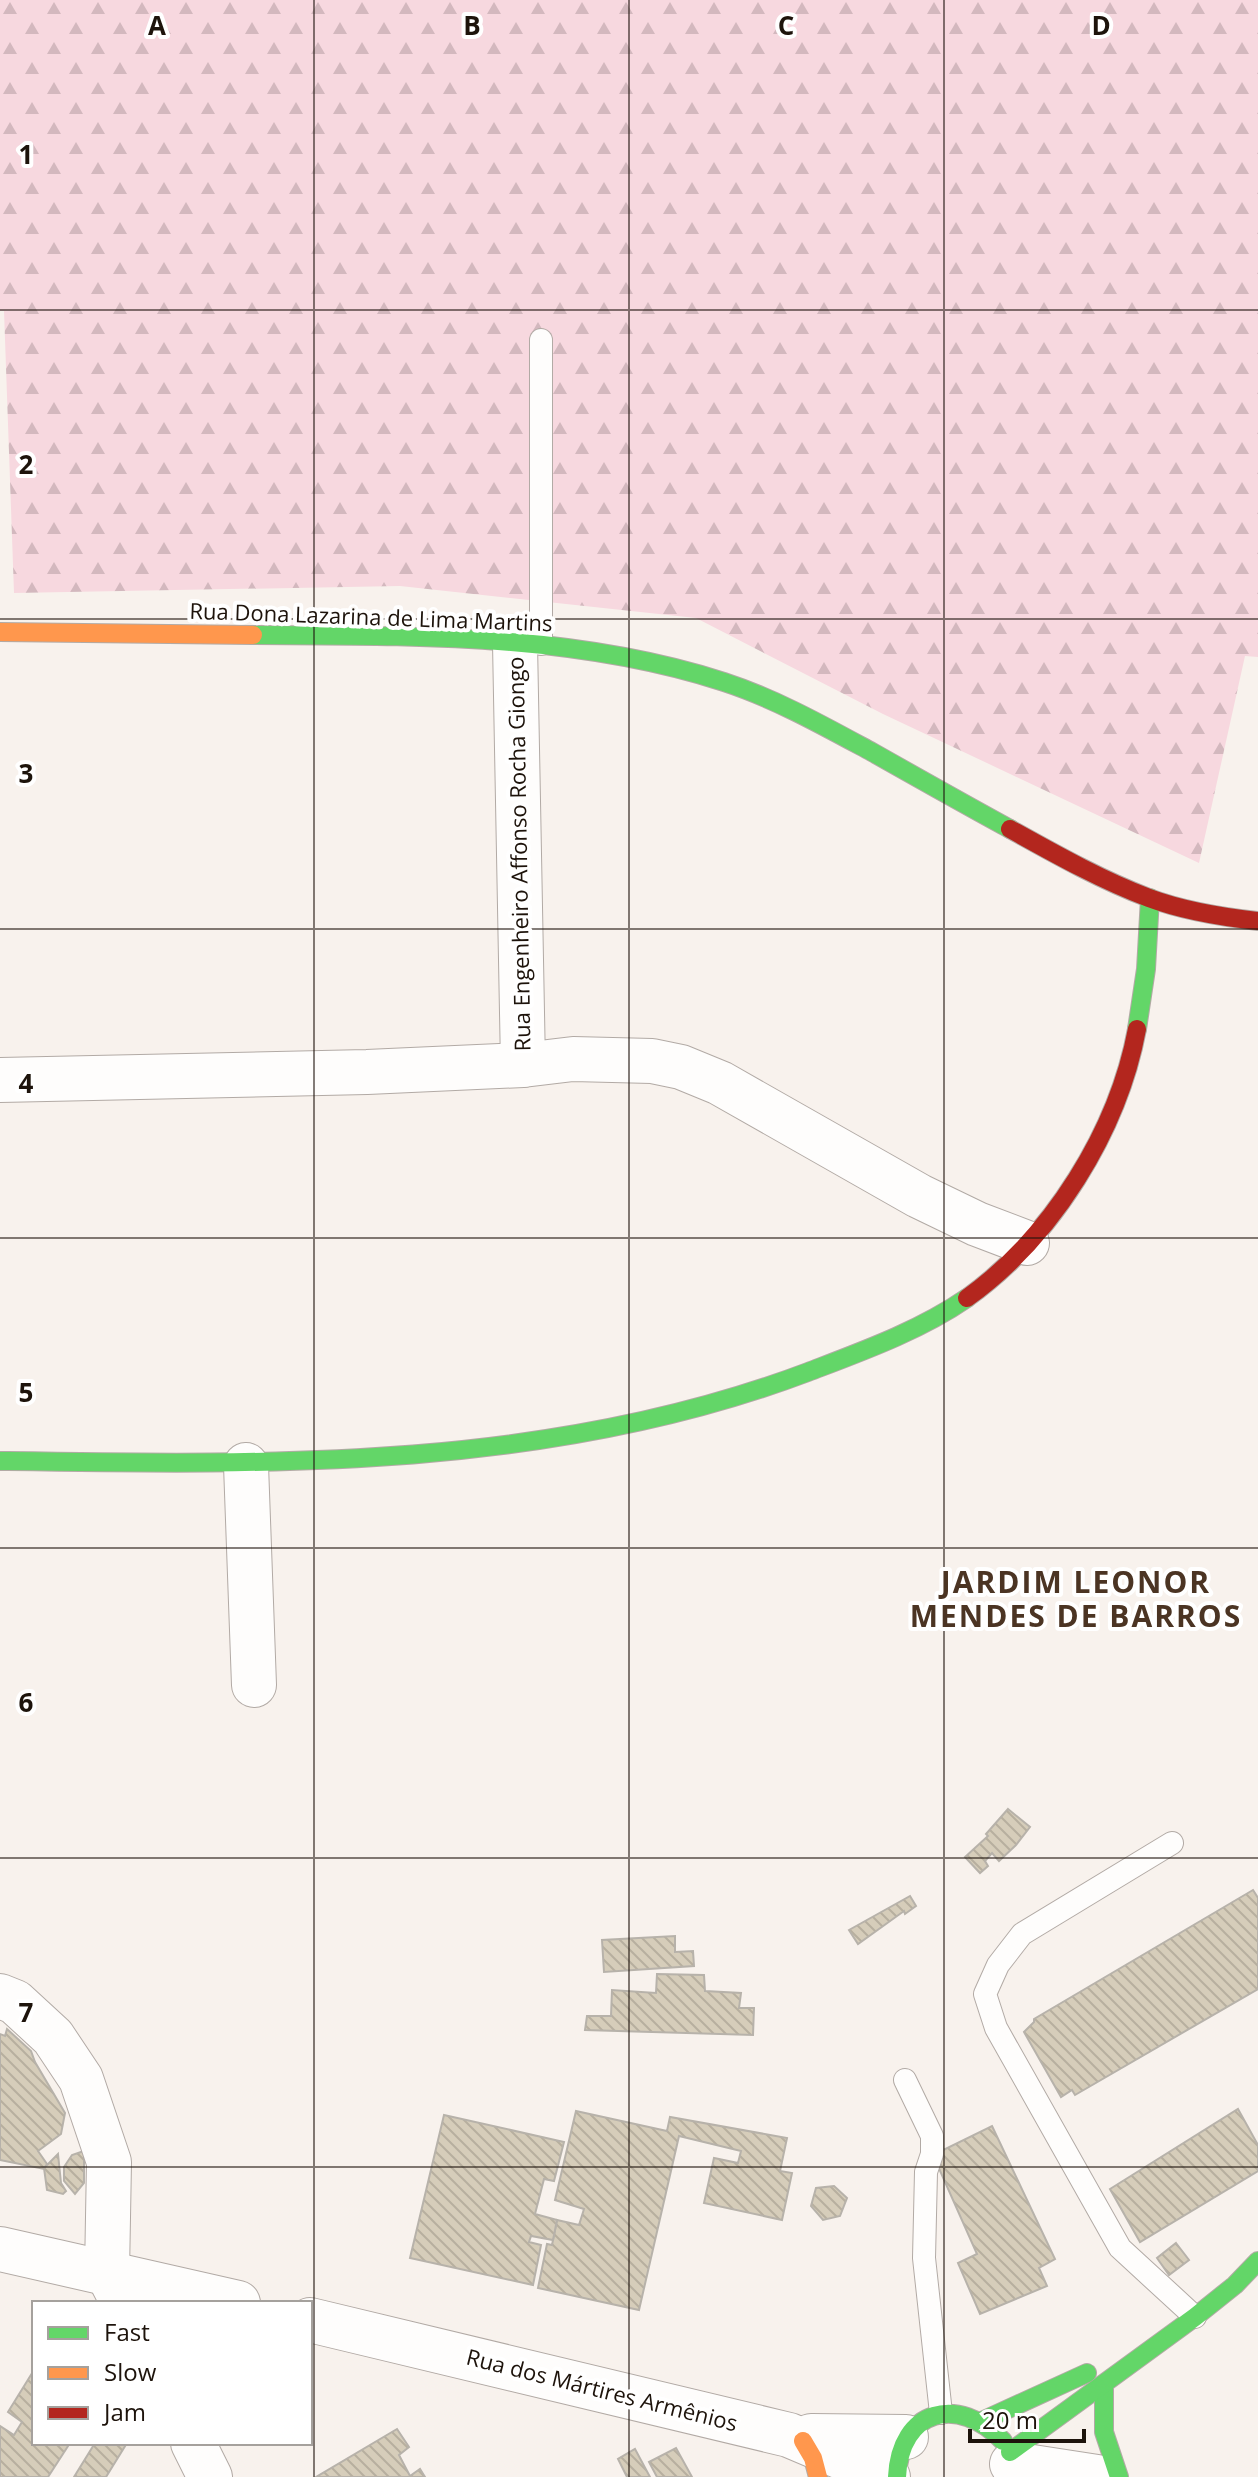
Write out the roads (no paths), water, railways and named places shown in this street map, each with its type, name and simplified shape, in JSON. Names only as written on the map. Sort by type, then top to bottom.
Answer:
[{"type":"street","name":"Rua Dona Lazarina de Lima Martins","points":[[0,632],[367,636],[528,644],[647,661],[725,682],[784,706],[908,771],[1064,859],[1150,898],[1216,916],[1258,921]]},
{"type":"street","name":"Rua Engenheiro Affonso Rocha Giongo","points":[[523,1065],[528,644]]},
{"type":"street","points":[[0,1461],[246,1465],[402,1458],[537,1444],[659,1419],[780,1385],[934,1320],[985,1283],[1027,1243],[1068,1188],[1098,1139],[1122,1087],[1135,1040],[1149,941],[1150,898]]},
{"type":"street","points":[[0,1080],[367,1072],[523,1065],[573,1059],[652,1061],[681,1067],[720,1083],[919,1196],[977,1224],[1027,1243]]},
{"type":"street","points":[[246,1465],[254,1685]]},
{"type":"street","points":[[0,1996],[15,2002],[53,2037],[81,2079],[109,2162],[115,2287]]},
{"type":"street","points":[[0,2249],[115,2287],[223,2301]]},
{"type":"street","points":[[1011,2465],[1104,2384],[1235,2285],[1258,2261]]},
{"type":"street","name":"Rua dos Mártires Armênios","points":[[312,2321],[803,2451],[888,2477]]},
{"type":"street","points":[[984,2420],[1166,2338]]},
{"type":"street","points":[[1104,2384],[1103,2434],[1119,2477]]},
{"type":"street","points":[[803,2451],[901,2457],[921,2422],[941,2413],[962,2413],[984,2420],[1000,2436],[1011,2465]]},
{"type":"street","points":[[194,2445],[210,2477]]},
{"type":"street","points":[[1011,2465],[1097,2477]]},
{"type":"lane","points":[[528,644],[541,340]]},
{"type":"lane","points":[[1172,1843],[1022,1934],[998,1965],[985,1994],[996,2028],[1120,2248],[1195,2317]]},
{"type":"lane","points":[[905,2080],[932,2136],[932,2154],[926,2172],[924,2258],[941,2413]]},
{"type":"district","name":"JARDIM LEONOR MENDES DE BARROS","points":[[1076,1600]]}]
